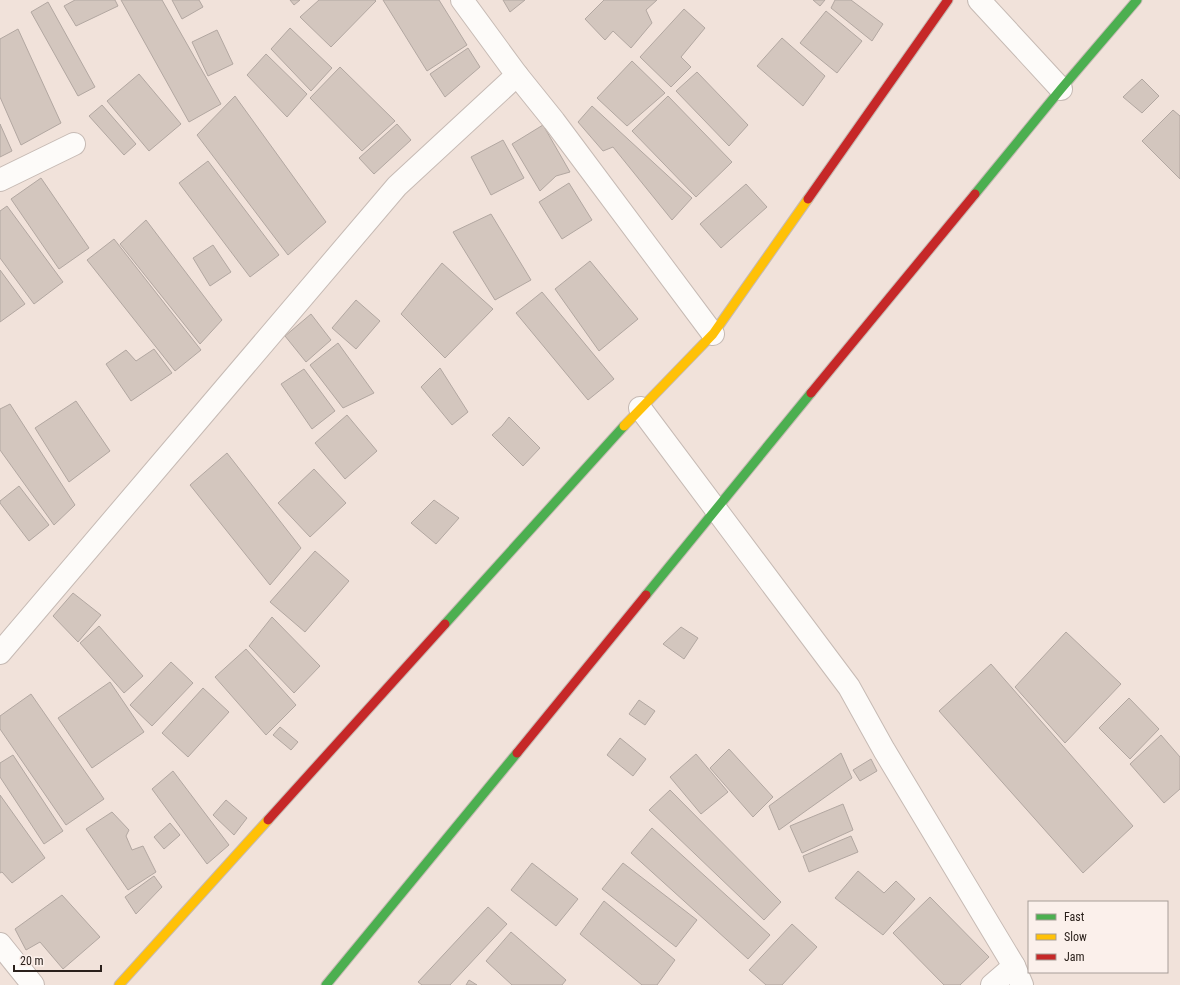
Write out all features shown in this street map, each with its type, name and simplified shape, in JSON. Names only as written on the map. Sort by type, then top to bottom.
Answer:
[{"type":"street","points":[[462,0],[713,334]]},
{"type":"street","points":[[119,985],[640,408],[713,334],[948,0]]},
{"type":"street","points":[[979,0],[1061,89]]},
{"type":"street","points":[[326,985],[1061,89],[1137,0]]},
{"type":"street","points":[[0,653],[397,186],[517,75]]},
{"type":"street","points":[[0,180],[74,144]]},
{"type":"street","points":[[640,408],[849,687],[884,750],[1018,975],[992,985]]},
{"type":"street","points":[[0,944],[33,985]]},
{"type":"building","points":[[75,0],[115,0],[118,6],[76,26],[64,6]]},
{"type":"building","points":[[121,0],[162,0],[221,104],[189,122]]},
{"type":"building","points":[[172,0],[199,0],[203,7],[182,19]]},
{"type":"building","points":[[290,0],[300,0],[294,5]]},
{"type":"building","points":[[319,0],[376,1],[331,47],[300,17]]},
{"type":"building","points":[[383,0],[439,0],[467,45],[427,71]]},
{"type":"building","points":[[503,0],[525,0],[510,12]]},
{"type":"building","points":[[604,0],[657,0],[646,10],[652,23],[631,48],[613,31],[605,40],[585,19]]},
{"type":"building","points":[[813,0],[825,0],[820,6]]},
{"type":"building","points":[[835,0],[851,0],[883,24],[872,41],[831,8]]},
{"type":"building","points":[[48,2],[95,87],[78,96],[31,12]]},
{"type":"building","points":[[684,9],[705,28],[681,57],[691,67],[671,87],[640,57]]},
{"type":"building","points":[[826,11],[862,41],[837,73],[800,43]]},
{"type":"building","points":[[290,28],[332,68],[311,91],[271,49]]},
{"type":"building","points":[[18,29],[61,123],[21,145],[0,97],[0,39]]},
{"type":"building","points":[[217,30],[233,64],[208,76],[192,42]]},
{"type":"building","points":[[782,38],[825,76],[803,106],[757,66]]},
{"type":"building","points":[[468,48],[480,67],[445,97],[430,74]]},
{"type":"building","points":[[266,54],[307,94],[287,117],[247,75]]},
{"type":"building","points":[[632,61],[665,93],[627,126],[597,98]]},
{"type":"building","points":[[340,67],[395,121],[362,151],[310,98]]},
{"type":"building","points":[[697,72],[748,125],[729,146],[676,91]]},
{"type":"building","points":[[139,74],[181,124],[149,151],[107,101]]},
{"type":"building","points":[[1142,79],[1159,96],[1142,113],[1123,97]]},
{"type":"building","points":[[235,96],[326,222],[288,255],[197,135]]},
{"type":"building","points":[[668,96],[732,162],[696,197],[632,131]]},
{"type":"building","points":[[102,105],[136,144],[124,155],[89,116]]},
{"type":"building","points":[[592,106],[692,198],[672,220],[613,147],[603,151],[578,122]]},
{"type":"building","points":[[1173,110],[1180,116],[1180,179],[1142,141]]},
{"type":"building","points":[[0,124],[12,151],[0,157]]},
{"type":"building","points":[[397,124],[411,140],[374,174],[359,158]]},
{"type":"building","points":[[543,125],[570,172],[556,176],[540,191],[512,144]]},
{"type":"building","points":[[503,140],[524,178],[491,195],[471,157]]},
{"type":"building","points":[[208,161],[279,255],[250,277],[179,183]]},
{"type":"building","points":[[41,178],[89,248],[59,269],[11,199]]},
{"type":"building","points":[[569,183],[592,220],[562,239],[539,202]]},
{"type":"building","points":[[746,184],[767,207],[721,248],[700,224]]},
{"type":"building","points":[[7,206],[63,282],[34,304],[0,258],[0,211]]},
{"type":"building","points":[[491,214],[531,280],[495,300],[453,232]]},
{"type":"building","points":[[146,220],[222,320],[200,344],[120,244]]},
{"type":"building","points":[[114,239],[201,350],[175,371],[87,260]]},
{"type":"building","points":[[213,245],[231,272],[210,286],[193,258]]},
{"type":"building","points":[[590,261],[638,319],[599,351],[555,289]]},
{"type":"building","points":[[442,263],[493,309],[445,358],[401,314]]},
{"type":"building","points":[[0,270],[25,304],[0,322]]},
{"type":"building","points":[[542,292],[614,379],[588,400],[516,313]]},
{"type":"building","points":[[356,300],[380,321],[356,349],[332,328]]},
{"type":"building","points":[[311,314],[331,340],[306,362],[285,336]]},
{"type":"building","points":[[338,343],[374,393],[343,408],[310,365]]},
{"type":"building","points":[[154,349],[172,373],[131,401],[106,364],[126,350],[136,361]]},
{"type":"building","points":[[440,368],[468,412],[452,425],[421,387]]},
{"type":"building","points":[[304,369],[335,411],[312,429],[281,384]]},
{"type":"building","points":[[76,401],[110,451],[69,482],[35,428]]},
{"type":"building","points":[[10,404],[75,505],[54,525],[0,450],[0,409]]},
{"type":"building","points":[[347,415],[377,451],[345,479],[315,443]]},
{"type":"building","points":[[509,417],[540,448],[523,466],[492,435]]},
{"type":"building","points":[[227,453],[301,548],[270,585],[190,485]]},
{"type":"building","points":[[314,469],[346,503],[310,537],[278,503]]},
{"type":"building","points":[[19,486],[49,525],[29,541],[0,503],[0,501]]},
{"type":"building","points":[[434,500],[459,518],[436,544],[411,523]]},
{"type":"building","points":[[315,551],[349,581],[305,632],[270,602]]},
{"type":"building","points":[[73,593],[101,615],[78,642],[53,616]]},
{"type":"building","points":[[272,617],[320,666],[294,693],[249,646]]},
{"type":"building","points":[[99,626],[143,676],[124,693],[80,643]]},
{"type":"building","points":[[681,627],[698,638],[684,659],[663,644]]},
{"type":"building","points":[[1066,632],[1121,684],[1065,743],[1015,687]]},
{"type":"building","points":[[246,649],[296,705],[266,735],[215,677]]},
{"type":"building","points":[[171,662],[193,683],[152,726],[130,705]]},
{"type":"building","points":[[991,664],[1133,826],[1083,873],[939,711]]},
{"type":"building","points":[[110,682],[144,732],[92,768],[58,718]]},
{"type":"building","points":[[203,688],[229,712],[188,757],[162,733]]},
{"type":"building","points":[[31,694],[104,799],[66,825],[0,729],[0,716]]},
{"type":"building","points":[[1129,698],[1159,729],[1130,759],[1099,728]]},
{"type":"building","points":[[639,700],[655,711],[645,725],[629,714]]},
{"type":"building","points":[[280,727],[298,742],[291,750],[273,735]]},
{"type":"building","points":[[1161,735],[1180,757],[1180,789],[1164,803],[1130,764]]},
{"type":"building","points":[[620,738],[646,759],[633,776],[607,755]]},
{"type":"building","points":[[729,749],[773,797],[753,817],[710,768]]},
{"type":"building","points":[[841,753],[852,778],[779,830],[769,806]]},
{"type":"building","points":[[696,754],[728,792],[701,814],[670,777]]},
{"type":"building","points":[[13,755],[63,831],[44,844],[0,777],[0,763]]},
{"type":"building","points":[[871,759],[877,771],[860,781],[853,770]]},
{"type":"building","points":[[173,771],[229,845],[207,864],[152,789]]},
{"type":"building","points":[[670,790],[781,902],[764,920],[649,810]]},
{"type":"building","points":[[0,795],[45,858],[12,883],[2,872],[0,873]]},
{"type":"building","points":[[226,800],[247,818],[234,835],[213,815]]},
{"type":"building","points":[[843,804],[853,830],[802,853],[790,826]]},
{"type":"building","points":[[112,812],[129,830],[126,836],[132,850],[143,846],[156,872],[128,890],[86,829]]},
{"type":"building","points":[[170,823],[180,835],[164,849],[154,837]]},
{"type":"building","points":[[652,828],[770,935],[748,959],[631,853]]},
{"type":"building","points":[[851,836],[858,852],[809,872],[803,856]]},
{"type":"building","points":[[532,863],[578,899],[556,926],[511,890]]},
{"type":"building","points":[[623,863],[697,920],[676,947],[602,889]]},
{"type":"building","points":[[858,871],[884,893],[896,881],[915,899],[883,935],[835,898]]},
{"type":"building","points":[[154,876],[162,887],[136,914],[125,897]]},
{"type":"building","points":[[62,895],[100,937],[63,969],[40,942],[26,950],[15,929]]},
{"type":"building","points":[[930,897],[989,957],[960,985],[944,985],[893,933]]},
{"type":"building","points":[[604,901],[675,960],[657,985],[642,985],[580,934]]},
{"type":"building","points":[[488,907],[507,924],[450,985],[422,985],[418,982]]},
{"type":"building","points":[[792,924],[817,947],[782,985],[766,985],[749,970]]},
{"type":"building","points":[[511,932],[566,980],[562,985],[512,985],[486,961]]},
{"type":"building","points":[[469,980],[477,985],[466,985]]},
{"type":"traffic: fast","points":[[975,194],[1061,89],[1137,0]]},
{"type":"traffic: fast","points":[[646,595],[811,393]]},
{"type":"traffic: fast","points":[[445,624],[624,426]]},
{"type":"traffic: fast","points":[[326,985],[517,753]]},
{"type":"traffic: slow","points":[[624,426],[713,334],[808,199]]},
{"type":"traffic: slow","points":[[119,985],[268,820]]},
{"type":"traffic: jam","points":[[808,199],[948,0]]},
{"type":"traffic: jam","points":[[811,393],[975,194]]},
{"type":"traffic: jam","points":[[517,753],[646,595]]},
{"type":"traffic: jam","points":[[268,820],[445,624]]}]
